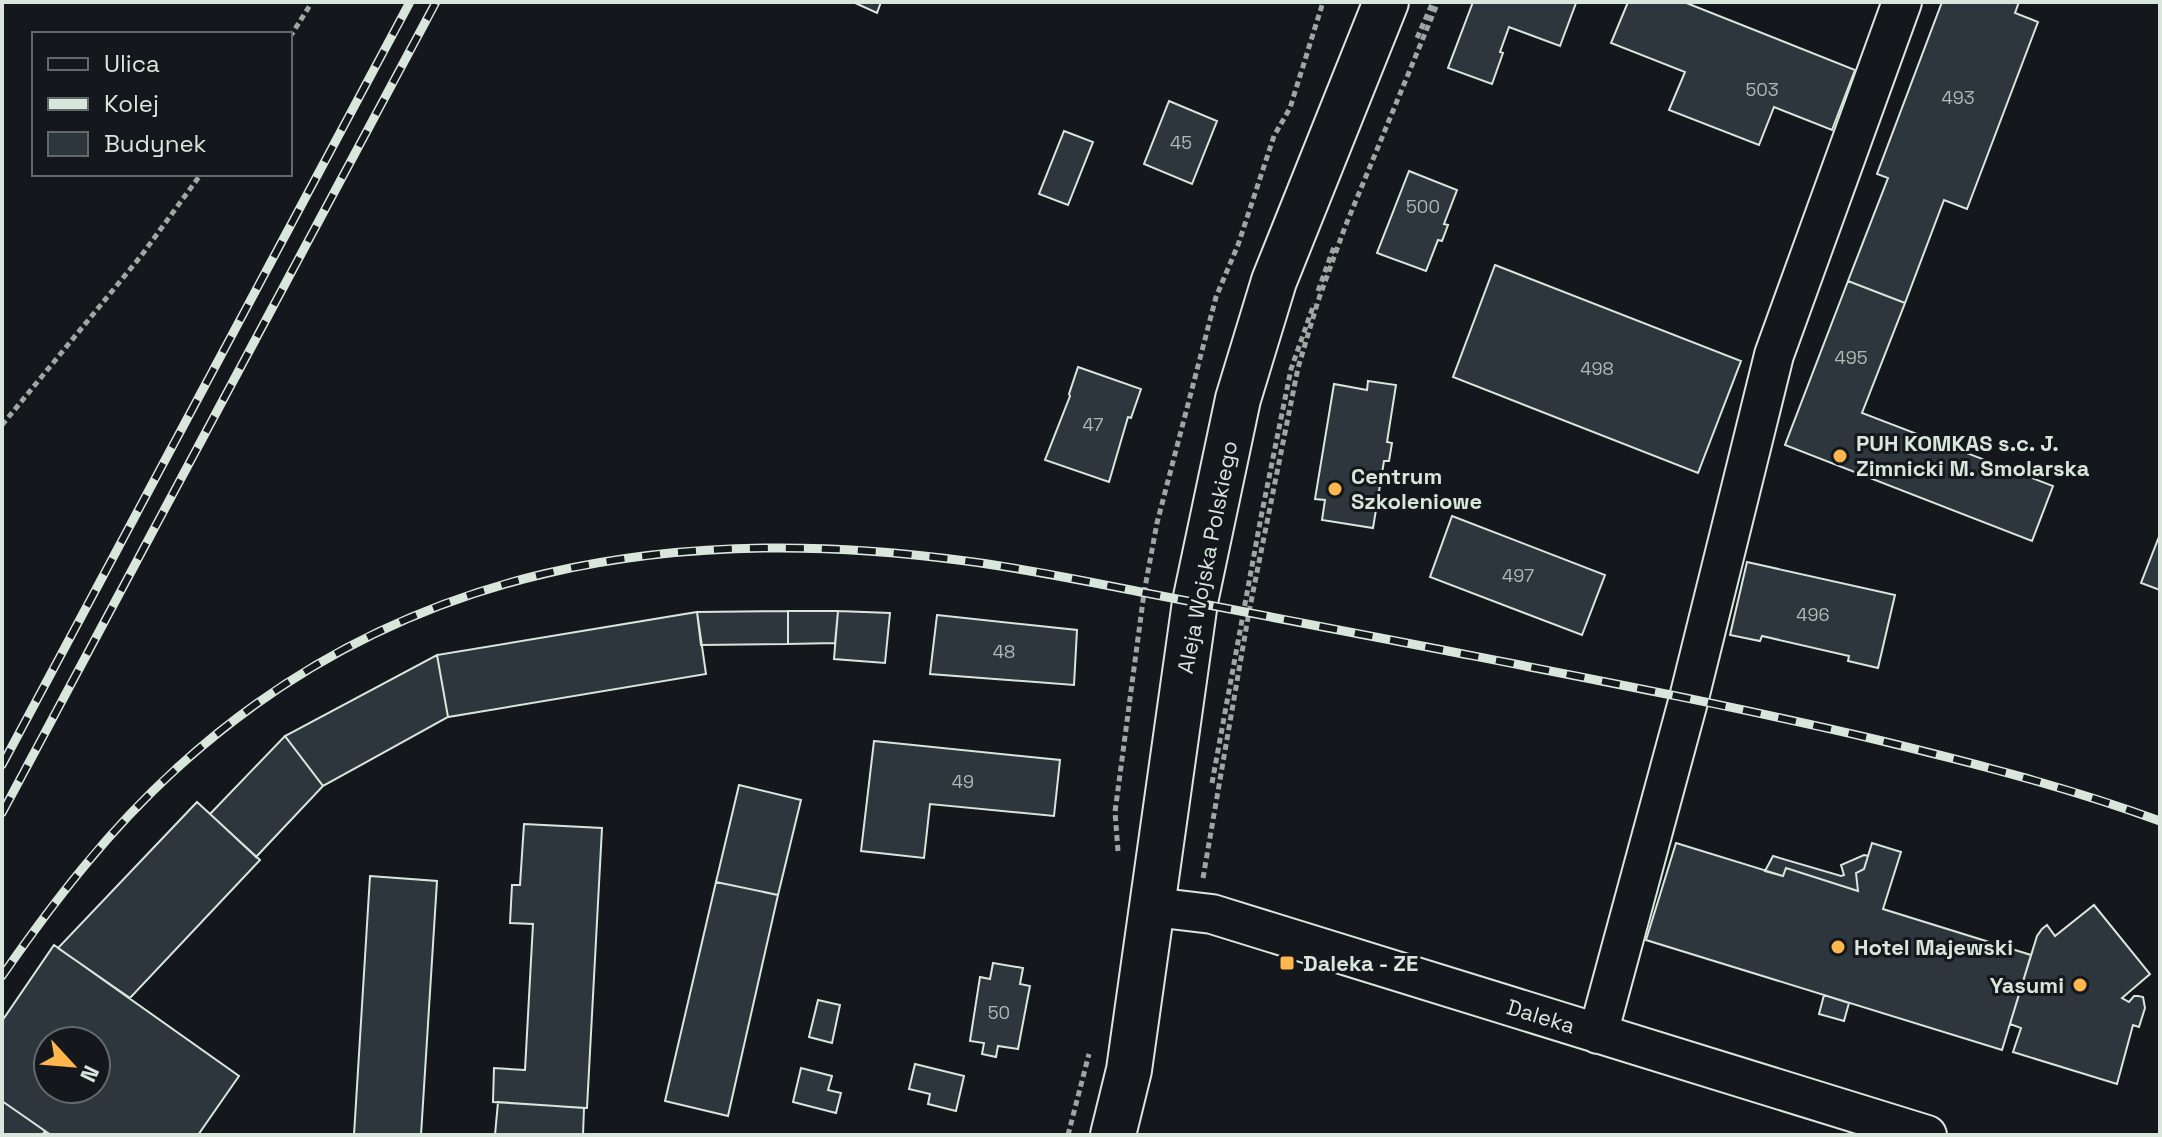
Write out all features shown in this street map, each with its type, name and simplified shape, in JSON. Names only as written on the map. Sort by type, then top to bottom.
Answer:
[{"type":"main road","name":"Aleja Wojska Polskiego","points":[[1113,1135],[1129,1070],[1195,602],[1238,399],[1274,281],[1386,2]]},
{"type":"street","points":[[1598,1034],[1689,698],[1774,355],[1902,2]]},
{"type":"street","name":"Daleka","points":[[1153,907],[1213,906],[1598,1034],[1927,1135]]},
{"type":"path","points":[[292,34],[312,2]]},
{"type":"path","points":[[1213,906],[1216,892],[1203,882],[1261,544],[1298,368],[1345,227],[1436,2]]},
{"type":"path","points":[[2,425],[141,256],[200,176]]},
{"type":"building","points":[[853,2],[881,2],[877,13]]},
{"type":"building","points":[[1473,2],[1576,3],[1560,46],[1509,27],[1492,84],[1448,68]]},
{"type":"building","points":[[1628,2],[1684,2],[1855,70],[1832,130],[1774,107],[1759,145],[1669,110],[1685,72],[1611,43]]},
{"type":"building","points":[[1942,2],[2019,2],[2015,13],[2038,22],[1967,209],[1944,200],[1905,303],[1848,281],[1888,178],[1877,174]]},
{"type":"building","points":[[1169,101],[1217,121],[1192,184],[1144,164]]},
{"type":"building","points":[[1064,131],[1093,142],[1068,205],[1039,194]]},
{"type":"building","points":[[1409,171],[1457,190],[1444,224],[1448,225],[1442,241],[1438,240],[1426,271],[1377,253]]},
{"type":"building","points":[[1495,265],[1741,361],[1698,473],[1453,377]]},
{"type":"building","points":[[1848,281],[1905,303],[1862,413],[2053,486],[2032,541],[1785,445]]},
{"type":"building","points":[[1078,367],[1141,389],[1131,418],[1128,417],[1109,482],[1045,460]]},
{"type":"building","points":[[1368,381],[1396,385],[1387,442],[1392,443],[1389,461],[1384,461],[1373,528],[1322,520],[1325,500],[1315,499],[1334,384],[1367,390]]},
{"type":"building","points":[[1452,516],[1605,575],[1582,635],[1430,577]]},
{"type":"building","points":[[2160,534],[2160,590],[2141,583]]},
{"type":"building","points":[[1747,562],[1895,595],[1878,668],[1848,661],[1849,656],[1762,636],[1760,641],[1730,635]]},
{"type":"building","points":[[788,611],[788,644],[701,645],[697,612]]},
{"type":"building","points":[[788,611],[838,611],[835,643],[788,644]]},
{"type":"building","points":[[838,611],[890,613],[885,663],[834,659]]},
{"type":"building","points":[[697,612],[706,674],[448,717],[437,655]]},
{"type":"building","points":[[937,615],[1077,630],[1074,685],[930,674]]},
{"type":"building","points":[[437,655],[448,717],[323,786],[285,736]]},
{"type":"building","points":[[285,736],[323,786],[256,857],[210,814]]},
{"type":"building","points":[[874,741],[1060,760],[1054,816],[930,804],[924,858],[861,851]]},
{"type":"building","points":[[739,785],[801,800],[778,895],[716,882]]},
{"type":"building","points":[[197,802],[260,860],[130,998],[58,948]]},
{"type":"building","points":[[524,824],[602,828],[587,1108],[493,1102],[494,1068],[525,1070],[533,924],[510,923],[512,885],[520,885]]},
{"type":"building","name":"Hotel Majewski","points":[[1676,843],[1783,876],[1786,868],[1858,891],[1856,873],[1864,869],[1872,843],[1901,852],[1883,909],[2031,955],[2002,1050],[1646,940]]},
{"type":"building","points":[[1773,856],[1841,876],[1844,875],[1841,865],[1868,856],[1864,869],[1856,873],[1858,891],[1786,868],[1783,876],[1765,871]]},
{"type":"building","points":[[370,876],[437,881],[421,1135],[354,1135]]},
{"type":"building","points":[[716,882],[778,895],[728,1116],[665,1101]]},
{"type":"building","name":"Yasumi","points":[[2094,905],[2150,974],[2122,998],[2129,1002],[2134,996],[2143,997],[2145,1008],[2139,1027],[2133,1025],[2117,1084],[2013,1052],[2021,1028],[2010,1024],[2037,936],[2047,925],[2055,936]]},
{"type":"building","points":[[54,945],[239,1076],[198,1135],[51,1135],[2,1101],[2,1021]]},
{"type":"building","points":[[993,963],[1023,968],[1020,984],[1030,986],[1018,1049],[998,1046],[996,1057],[982,1054],[984,1043],[970,1041],[980,977],[990,979]]},
{"type":"building","points":[[1824,995],[1849,1003],[1844,1021],[1819,1014]]},
{"type":"building","points":[[818,1000],[840,1005],[832,1043],[809,1037]]},
{"type":"building","points":[[915,1064],[964,1076],[956,1111],[928,1104],[930,1094],[909,1089]]},
{"type":"building","points":[[801,1068],[832,1076],[828,1090],[841,1093],[836,1113],[793,1102]]},
{"type":"building","points":[[2,1101],[45,1131],[42,1135],[2,1135]]},
{"type":"building","points":[[498,1102],[584,1108],[583,1135],[495,1135]]},
{"type":"railway","points":[[2,765],[410,2]]},
{"type":"railway","points":[[2,813],[436,2]]},
{"type":"railway","points":[[2,976],[62,894],[151,792],[262,700],[353,645],[447,603],[546,574],[647,556],[751,548],[857,550],[966,561],[1590,679],[1914,749],[2020,776],[2160,821]]},
{"type":"place","name":"PUH KOMKAS s.c. J. Zimnicki M. Smolarska","points":[[1840,456]]},
{"type":"place","name":"Centrum Szkoleniowe","points":[[1335,489]]},
{"type":"place","name":"Hotel Majewski","points":[[1838,947]]},
{"type":"place","name":"Daleka - ZE","points":[[1287,963]]},
{"type":"place","name":"Yasumi","points":[[2080,985]]}]
